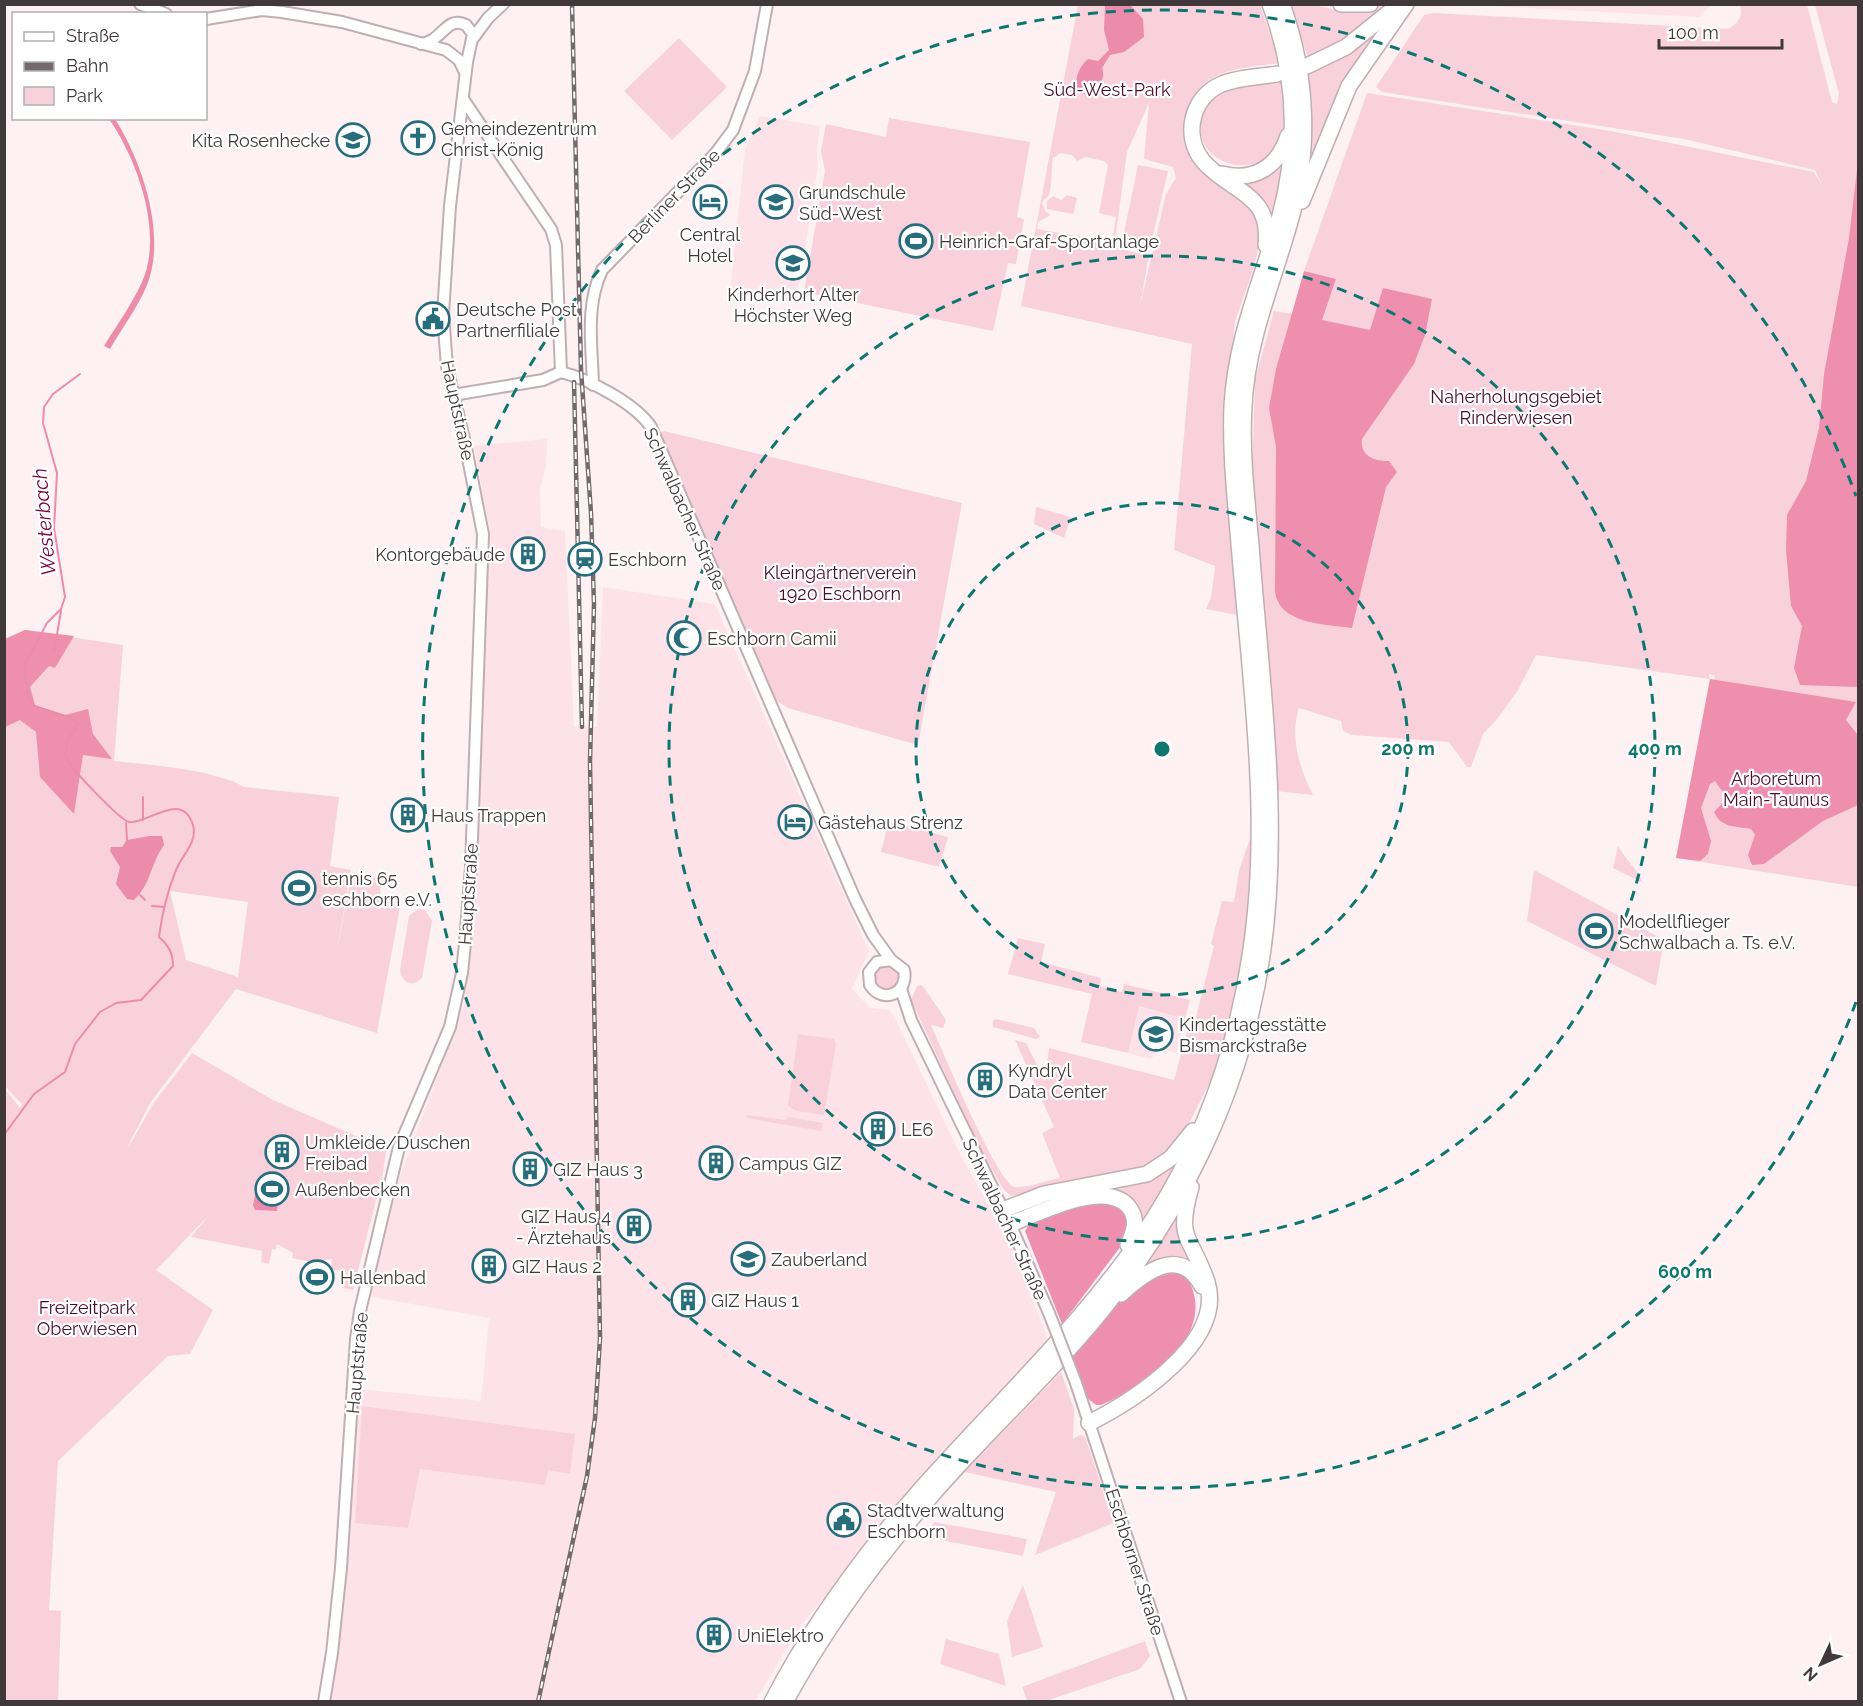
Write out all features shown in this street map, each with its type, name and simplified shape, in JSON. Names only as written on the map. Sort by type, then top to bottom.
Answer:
[{"type":"highway","points":[[772,1701],[821,1620],[887,1529],[924,1486],[1033,1370],[1112,1275],[1155,1216],[1180,1171],[1206,1115],[1227,1060],[1240,1011],[1256,910],[1257,785],[1232,429],[1238,354],[1247,316],[1286,192],[1293,121],[1287,62],[1270,4]]},
{"type":"highway","points":[[1282,4],[1298,58],[1305,120],[1301,172],[1286,237]]},
{"type":"highway","points":[[1341,4],[1370,4]]},
{"type":"highway","points":[[1307,66],[1355,40],[1400,4]]},
{"type":"highway","points":[[1091,1323],[1159,1231],[1201,1155],[1223,1104],[1244,1040],[1258,979],[1267,912],[1268,783],[1246,488],[1244,406],[1253,339],[1286,237],[1349,86],[1406,4]]},
{"type":"highway","points":[[1264,264],[1267,239],[1264,217],[1251,198],[1202,159],[1193,142],[1192,122],[1199,104],[1212,90],[1223,83],[1277,74]]},
{"type":"highway","points":[[1216,172],[1247,176],[1270,167],[1283,151],[1293,121]]},
{"type":"highway","points":[[1003,1210],[1044,1194],[1147,1174],[1171,1158],[1206,1115]]},
{"type":"highway","points":[[1089,1423],[1137,1395],[1175,1364],[1200,1330],[1209,1300],[1207,1281],[1189,1245],[1184,1228],[1185,1210],[1201,1155]]},
{"type":"highway","points":[[1010,1224],[1082,1198],[1103,1196],[1119,1199],[1131,1210],[1135,1225],[1134,1233],[1112,1275]]},
{"type":"highway","points":[[785,1701],[828,1626],[895,1538],[932,1494],[1091,1323],[1133,1283],[1154,1268],[1183,1267],[1197,1278],[1205,1293],[1206,1313]]},
{"type":"street","points":[[140,4],[161,12]]},
{"type":"street","name":"Hauptstraße","points":[[324,1701],[332,1653],[341,1568],[356,1339],[360,1311],[399,1147],[450,1027],[463,963],[471,867],[483,534],[445,352],[444,278],[465,72],[474,37],[502,4]]},
{"type":"street","name":"Berliner Straße","points":[[593,385],[591,303],[594,288],[602,270],[715,154],[734,130],[755,71],[767,4]]},
{"type":"street","points":[[207,19],[262,10],[282,12],[342,22],[450,53],[462,55],[470,49]]},
{"type":"street","points":[[421,44],[431,42],[453,22],[466,25],[488,18]]},
{"type":"street","points":[[466,25],[474,37]]},
{"type":"street","points":[[441,34],[442,45],[465,72]]},
{"type":"street","points":[[453,395],[543,380],[561,372],[556,245],[551,229],[463,99]]},
{"type":"street","points":[[460,120],[468,119],[479,125]]},
{"type":"street","name":"Schwalbacher Straße","points":[[561,372],[593,385],[639,412],[651,427],[778,724],[873,935],[891,960],[904,970],[905,982],[901,989],[911,1020],[1010,1224],[1049,1313],[1089,1423]]},
{"type":"street","name":"Schwalbacher Straße","points":[[873,935],[877,962],[869,972],[869,981],[876,993],[887,996],[899,1005],[911,1020]]},
{"type":"street","points":[[877,962],[891,960]]},
{"type":"street","points":[[887,996],[901,989]]},
{"type":"street","name":"Eschborner Straße","points":[[1089,1423],[1181,1701]]},
{"type":"shaded area","points":[[1105,5],[1130,5],[1143,19],[1144,37],[1124,52],[1110,55],[1102,68],[1103,78],[1099,86],[1091,92],[1081,94],[1076,88],[1078,72],[1088,59],[1098,61],[1109,50],[1104,30]]},
{"type":"shaded area","points":[[1471,5],[1711,5],[1700,17]]},
{"type":"shaded area","name":"Grundschule Süd-West","points":[[760,116],[820,126],[818,167],[796,303],[730,292],[745,149]]},
{"type":"shaded area","points":[[110,120],[116,120],[125,136],[142,177],[149,199],[154,244],[147,285],[110,349],[104,346],[142,282],[148,263],[150,241],[149,219],[138,175]]},
{"type":"shaded area","points":[[547,439],[546,466],[540,488],[541,527],[565,531],[574,727],[597,727],[603,587],[715,604],[869,951],[852,989],[870,1008],[889,1010],[894,1016],[960,1154],[1011,1246],[1048,1339],[802,1624],[755,1701],[326,1701],[333,1659],[338,1659],[358,1389],[481,1401],[489,1318],[368,1296],[395,1190],[464,1005],[478,866],[481,730],[490,532],[474,446]]},
{"type":"shaded area","points":[[162,836],[164,845],[144,888],[134,900],[127,899],[116,884],[120,867],[110,851],[111,847],[122,847],[127,840]]},
{"type":"shaded area","name":"Kindertagesstätte Bismarckstraße","points":[[1138,1006],[1185,1019],[1176,1053],[1163,1049],[1150,1059],[1128,1053]]},
{"type":"shaded area","name":"Außenbecken","points":[[259,1178],[288,1184],[286,1199],[270,1196],[266,1200],[278,1203],[277,1211],[255,1210],[253,1205]]},
{"type":"green space","name":"Süd-West-Park","points":[[1078,5],[1260,5],[1280,63],[1233,70],[1208,81],[1191,103],[1185,120],[1184,140],[1191,155],[1202,167],[1244,198],[1254,210],[1259,224],[1257,256],[1234,329],[1228,470],[1237,615],[1206,609],[1211,598],[1215,566],[1174,550],[1192,344],[1021,306]],"holes":[[[1149,103],[1144,159],[1173,167],[1176,178],[1166,194],[1140,306],[1149,255],[1114,248],[1127,152]],[[1061,153],[1072,155],[1077,161],[1085,157],[1104,161],[1108,165],[1099,213],[1116,217],[1112,242],[1037,229],[1038,222],[1051,215],[1045,211],[1042,202],[1050,192],[1053,158]]]},
{"type":"green space","points":[[1290,5],[1315,5],[1341,11],[1391,5],[1347,38],[1308,58]]},
{"type":"green space","points":[[1740,5],[1807,5],[1832,102],[1837,104],[1839,94],[1815,5],[1858,5],[1858,887],[1676,858],[1715,676],[1709,674],[1710,679],[1536,655],[1518,690],[1483,734],[1471,767],[1467,767],[1449,742],[1352,735],[1343,731],[1341,721],[1299,708],[1295,730],[1297,753],[1313,795],[1275,791],[1269,655],[1252,477],[1255,380],[1274,311],[1293,314],[1308,272],[1304,271],[1367,93],[1611,131],[1814,172],[1823,187],[1815,170],[1684,139],[1382,92],[1376,87],[1424,15],[1433,13],[1728,29],[1739,19]]},
{"type":"green space","points":[[1384,26],[1307,175],[1312,125],[1308,74],[1349,52]]},
{"type":"green space","points":[[679,38],[727,87],[672,140],[624,91]]},
{"type":"green space","points":[[1281,81],[1285,123],[1282,136],[1274,152],[1261,161],[1246,165],[1231,164],[1217,158],[1206,148],[1201,134],[1202,116],[1207,106],[1216,97],[1235,87]]},
{"type":"green space","name":"Heinrich-Graf-Sportanlage","points":[[889,118],[1030,142],[1017,217],[1024,219],[1016,264],[1008,263],[993,331],[804,292],[825,171],[821,151],[826,124],[886,137]]},
{"type":"green space","points":[[1286,153],[1269,238],[1233,179],[1264,176],[1281,162]]},
{"type":"green space","points":[[1858,161],[1858,687],[1800,685],[1794,668],[1802,626],[1791,606],[1786,550],[1787,515],[1806,481],[1819,428],[1824,374],[1849,238]]},
{"type":"green space","points":[[1138,165],[1168,171],[1149,252],[1130,248],[1122,242]]},
{"type":"green space","points":[[1067,195],[1077,198],[1073,214],[1047,209],[1047,201],[1053,196],[1061,200]]},
{"type":"green space","points":[[1304,271],[1336,279],[1322,320],[1370,330],[1383,288],[1432,299],[1425,335],[1414,364],[1362,439],[1363,450],[1369,456],[1373,459],[1389,461],[1397,472],[1386,487],[1352,628],[1318,624],[1295,617],[1285,611],[1275,592],[1276,447],[1269,408],[1276,369]]},
{"type":"green space","name":"Kleingärtnerverein 1920 Eschborn","points":[[664,431],[962,503],[918,745],[788,708],[775,700],[660,433]]},
{"type":"green space","points":[[1036,507],[1071,517],[1064,538],[1034,524]]},
{"type":"green space","name":"Freizeitpark Oberwiesen","points":[[25,630],[123,645],[114,761],[199,772],[244,787],[339,797],[330,866],[351,870],[336,956],[352,872],[379,878],[381,898],[393,900],[400,907],[377,1033],[236,989],[150,1103],[130,1142],[128,1148],[153,1104],[192,1053],[273,1100],[386,1149],[383,1173],[353,1290],[343,1288],[346,1272],[331,1269],[332,1259],[311,1262],[292,1258],[293,1253],[277,1244],[275,1250],[272,1249],[269,1264],[261,1262],[262,1251],[191,1237],[210,1214],[156,1270],[213,1310],[190,1354],[168,1356],[58,1461],[49,1610],[61,1611],[58,1701],[5,1701],[4,1088],[20,1108],[22,1104],[4,1085],[5,639]],"holes":[[[170,891],[248,902],[238,977],[186,960]]]},
{"type":"green space","points":[[25,630],[74,636],[55,668],[49,666],[30,687],[35,705],[65,715],[88,709],[93,734],[112,759],[83,755],[74,814],[40,777],[36,732],[20,720],[5,727],[5,639]]},
{"type":"green space","name":"Arboretum Main-Taunus","points":[[1710,679],[1856,702],[1846,720],[1858,735],[1858,805],[1823,821],[1764,864],[1752,865],[1748,855],[1755,835],[1751,829],[1725,824],[1717,817],[1714,812],[1727,798],[1715,781],[1710,784],[1701,808],[1711,841],[1708,854],[1700,861],[1676,858]]},
{"type":"green space","points":[[889,821],[948,837],[939,867],[881,852]]},
{"type":"green space","points":[[1252,833],[1256,840],[1248,937],[1230,1026],[1214,1074],[1181,1139],[1151,1167],[1011,1196],[1003,1189],[979,1146],[911,1000],[917,986],[921,985],[925,989],[946,1020],[943,1028],[931,1025],[984,1141],[1007,1180],[1015,1187],[1020,1187],[1060,1178],[1042,1133],[1054,1127],[1015,1040],[1026,1043],[1045,1081],[1049,1048],[1174,1080],[1190,1021],[1195,1021],[1214,946],[1211,944],[1222,901],[1234,902],[1239,870]]},
{"type":"green space","points":[[1618,846],[1639,874],[1643,883],[1613,868]]},
{"type":"green space","name":"Modellflieger Schwalbach a. Ts. e.V.","points":[[1534,870],[1664,940],[1656,986],[1527,921]]},
{"type":"green space","points":[[418,909],[425,910],[432,921],[422,978],[415,983],[408,983],[400,970],[409,916]]},
{"type":"green space","points":[[1018,938],[1045,944],[1041,962],[1101,978],[1100,986],[1122,992],[1124,984],[1190,1000],[1185,1019],[1139,1006],[1128,1053],[1081,1042],[1092,994],[1008,974]]},
{"type":"green space","points":[[883,962],[899,969],[902,981],[889,993],[873,987],[873,969]]},
{"type":"green space","points":[[996,1019],[1034,1028],[1040,1037],[1036,1039],[993,1027],[993,1021]]},
{"type":"green space","points":[[798,1034],[834,1039],[836,1044],[824,1115],[796,1111],[788,1106]]},
{"type":"green space","points":[[745,1116],[786,1120],[789,1117],[823,1123],[821,1131],[747,1118]]},
{"type":"green space","points":[[1185,1146],[1172,1179],[1143,1222],[1139,1210],[1132,1202],[1123,1195],[1111,1191],[1136,1184],[1160,1172]]},
{"type":"green space","points":[[1189,1185],[1181,1212],[1180,1230],[1185,1249],[1199,1273],[1174,1261],[1158,1260],[1151,1263],[1123,1287]]},
{"type":"green space","points":[[1097,1200],[1115,1202],[1128,1213],[1127,1238],[1062,1324],[1025,1231],[1038,1218],[1047,1214]]},
{"type":"green space","points":[[1175,1273],[1186,1276],[1195,1297],[1195,1317],[1187,1337],[1175,1354],[1158,1370],[1120,1396],[1096,1405],[1087,1398],[1073,1357],[1105,1317],[1129,1293],[1143,1283]]},
{"type":"green space","points":[[1061,1372],[1074,1409],[1073,1439],[1080,1435],[1085,1437],[1114,1523],[1035,1555],[1056,1492],[965,1472]]},
{"type":"green space","points":[[362,1406],[575,1434],[570,1474],[548,1470],[545,1485],[420,1469],[408,1528],[355,1523]]},
{"type":"green space","points":[[934,1522],[1027,1539],[1023,1556],[926,1537]]},
{"type":"green space","points":[[1023,1585],[1043,1647],[1012,1657],[1007,1621]]},
{"type":"green space","points":[[946,1639],[999,1654],[1006,1686],[940,1664]]},
{"type":"green space","points":[[1145,1641],[1150,1656],[1140,1669],[1046,1701],[1027,1701],[1022,1687]]},
{"type":"waterway","name":"Westerbach","points":[[4,1135],[34,1094],[65,1072],[75,1044],[100,1012],[116,1003],[141,1000],[173,966],[170,950],[159,937],[160,928],[173,878],[191,843],[194,831],[188,815],[181,810],[164,811],[136,822],[124,819],[84,781],[66,757],[67,744],[78,724],[74,719],[34,706],[29,697],[24,666],[47,623],[61,609],[65,597],[54,528],[57,473],[43,423],[44,407],[53,394],[80,374]]},
{"type":"waterway","points":[[54,652],[61,611]]},
{"type":"waterway","points":[[143,797],[143,820]]},
{"type":"waterway","points":[[126,823],[127,840]]},
{"type":"waterway","points":[[140,895],[145,900]]},
{"type":"waterway","points":[[152,906],[164,907]]},
{"type":"railway","points":[[538,1702],[587,1476],[595,1418],[600,1338],[590,762],[594,604],[591,513],[581,370],[572,4]]},
{"type":"railway","points":[[574,382],[582,727]]},
{"type":"place","name":"Gemeindezentrum Christ-König","points":[[418,138]]},
{"type":"place","name":"Kita Rosenhecke","points":[[353,140]]},
{"type":"place","name":"Central Hotel","points":[[710,202]]},
{"type":"place","name":"Grundschule Süd-West","points":[[776,202]]},
{"type":"place","name":"Heinrich-Graf-Sportanlage","points":[[916,241]]},
{"type":"place","name":"Kinderhort Alter Höchster Weg","points":[[793,263]]},
{"type":"place","name":"Deutsche Post Partnerfiliale","points":[[433,319]]},
{"type":"place","name":"Kontorgebäude","points":[[528,554]]},
{"type":"place","name":"Eschborn","points":[[585,559]]},
{"type":"place","name":"Eschborn Camii","points":[[684,638]]},
{"type":"place","name":"Haus Trappen","points":[[408,815]]},
{"type":"place","name":"Gästehaus Strenz","points":[[795,822]]},
{"type":"place","name":"tennis 65 eschborn e.V.","points":[[299,888]]},
{"type":"place","name":"Modellflieger Schwalbach a. Ts. e.V.","points":[[1596,931]]},
{"type":"place","name":"Kindertagesstätte Bismarckstraße","points":[[1156,1034]]},
{"type":"place","name":"Kyndryl Data Center","points":[[985,1080]]},
{"type":"place","name":"LE6","points":[[878,1129]]},
{"type":"place","name":"Umkleide/Duschen Freibad","points":[[282,1152]]},
{"type":"place","name":"Campus GIZ","points":[[716,1163]]},
{"type":"place","name":"GIZ Haus 3","points":[[530,1169]]},
{"type":"place","name":"Außenbecken","points":[[272,1189]]},
{"type":"place","name":"GIZ Haus 4 - Ärztehaus","points":[[634,1226]]},
{"type":"place","name":"Zauberland","points":[[748,1259]]},
{"type":"place","name":"GIZ Haus 2","points":[[489,1266]]},
{"type":"place","name":"Hallenbad","points":[[317,1277]]},
{"type":"place","name":"GIZ Haus 1","points":[[688,1300]]},
{"type":"place","name":"Stadtverwaltung Eschborn","points":[[844,1520]]},
{"type":"place","name":"UniElektro","points":[[714,1635]]},
{"type":"park label","name":"Naherholungsgebiet Rinderwiesen","points":[[1516,406]]}]
